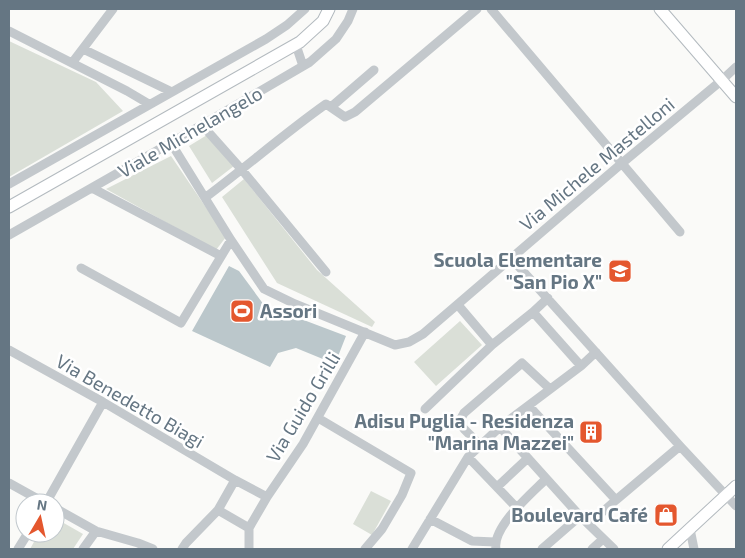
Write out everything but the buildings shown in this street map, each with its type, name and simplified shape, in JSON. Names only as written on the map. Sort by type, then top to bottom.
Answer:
[{"type":"street","points":[[72,63],[113,9]]},
{"type":"street","points":[[9,184],[266,39],[287,25],[304,9]]},
{"type":"street","name":"Viale Michelangelo","points":[[9,207],[296,45],[323,21],[329,9]]},
{"type":"street","name":"Viale Michelangelo","points":[[9,235],[303,66],[336,39],[348,21],[353,9]]},
{"type":"street","points":[[206,197],[326,104],[345,117],[356,112],[477,9]]},
{"type":"street","points":[[491,9],[680,232]]},
{"type":"street","points":[[660,9],[736,97]]},
{"type":"street","points":[[9,31],[149,104]]},
{"type":"street","points":[[296,45],[303,66]]},
{"type":"street","points":[[83,49],[172,92]]},
{"type":"street","name":"Via Michele Mastelloni","points":[[171,143],[231,240],[264,289],[295,304],[395,345],[409,342],[423,334],[736,67]]},
{"type":"street","points":[[331,107],[374,70]]},
{"type":"street","points":[[202,125],[242,170],[326,272]]},
{"type":"street","points":[[92,188],[221,256]]},
{"type":"street","points":[[82,268],[181,323],[231,240]]},
{"type":"street","points":[[512,259],[736,506]]},
{"type":"street","points":[[425,409],[492,345],[548,298]]},
{"type":"street","points":[[458,304],[492,345]]},
{"type":"street","points":[[533,312],[581,366]]},
{"type":"street","name":"Via Guido Grilli","points":[[250,528],[267,497],[303,444],[365,332]]},
{"type":"street","name":"Via Benedetto Biagi","points":[[9,350],[267,497]]},
{"type":"street","points":[[412,549],[468,458],[480,445],[581,366],[596,352]]},
{"type":"street","points":[[480,445],[459,422],[464,413],[522,363],[550,389]]},
{"type":"street","points":[[52,493],[102,402]]},
{"type":"street","points":[[529,406],[616,500]]},
{"type":"street","points":[[318,418],[411,474],[402,495],[382,529],[365,549]]},
{"type":"street","points":[[500,428],[580,516],[614,549]]},
{"type":"street","points":[[589,524],[680,446]]},
{"type":"street","points":[[468,458],[517,508]]},
{"type":"street","points":[[497,487],[528,458]]},
{"type":"street","points":[[430,519],[472,541],[496,546],[505,523],[546,479]]},
{"type":"street","points":[[182,549],[218,510],[235,480]]},
{"type":"street","points":[[9,482],[28,493]]},
{"type":"street","points":[[668,549],[736,486]]},
{"type":"street","points":[[218,510],[250,528],[249,549]]},
{"type":"street","points":[[65,514],[96,531],[153,549]]},
{"type":"street","points":[[542,549],[580,516]]},
{"type":"street","points":[[690,529],[694,549]]},
{"type":"street","points":[[83,549],[96,531]]},
{"type":"street","points":[[592,549],[603,539]]},
{"type":"shaded area","points":[[9,41],[96,82],[123,111],[9,177]]},
{"type":"shaded area","points":[[207,135],[234,166],[212,183],[189,146]]},
{"type":"shaded area","points":[[171,156],[226,237],[216,250],[106,189]]},
{"type":"shaded area","points":[[244,179],[317,270],[375,322],[372,327],[277,283],[222,197]]},
{"type":"shaded area","name":"Assori","points":[[229,266],[239,271],[264,305],[346,336],[335,364],[296,348],[278,353],[270,367],[192,331]]},
{"type":"shaded area","points":[[460,321],[482,345],[436,386],[414,362]]},
{"type":"shaded area","points":[[371,491],[391,501],[372,535],[353,524]]},
{"type":"shaded area","points":[[65,524],[83,534],[73,549],[30,549],[33,543],[65,543]]},
{"type":"place","name":"Scuola Elementare \"San Pio X\"","points":[[620,271]]},
{"type":"place","name":"Assori","points":[[242,311]]},
{"type":"place","name":"Adisu Puglia - Residenza \"Marina Mazzei\"","points":[[591,432]]},
{"type":"place","name":"Boulevard Café","points":[[666,515]]}]
